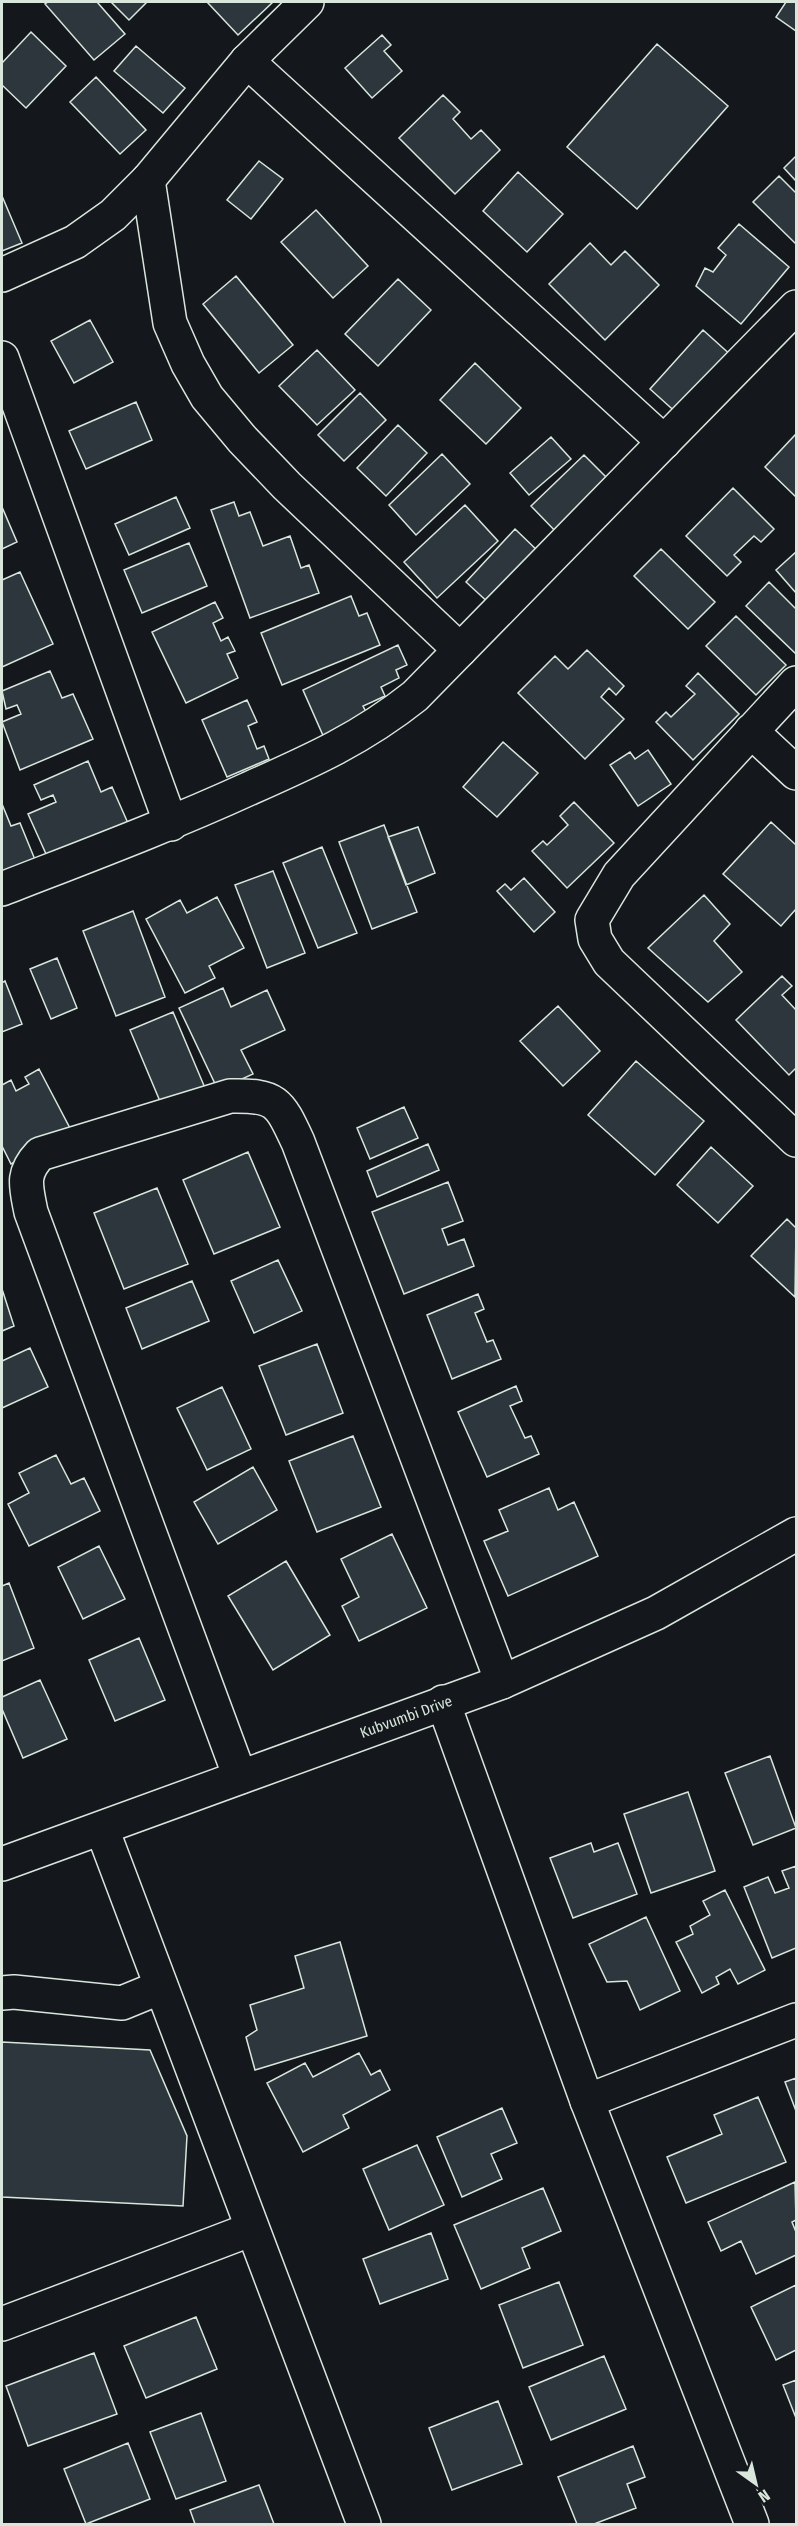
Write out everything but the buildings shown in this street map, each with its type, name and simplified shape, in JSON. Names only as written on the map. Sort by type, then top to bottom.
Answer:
[{"type":"street","points":[[2,275],[75,242],[113,215],[148,180],[247,61],[307,2]]},
{"type":"street","points":[[247,61],[664,442]]},
{"type":"street","points":[[148,180],[170,324],[188,364],[207,397],[287,486],[460,650]]},
{"type":"street","points":[[2,889],[171,824],[334,751],[383,721],[416,696],[796,307]]},
{"type":"street","points":[[2,358],[171,824]]},
{"type":"street","points":[[796,683],[619,875],[592,920],[595,939],[609,962],[796,1140]]},
{"type":"street","points":[[751,731],[796,773]]},
{"type":"street","points":[[240,1777],[31,1212],[26,1189],[28,1166],[40,1154],[230,1096],[256,1096],[270,1099],[287,1118],[502,1682]]},
{"type":"street","name":"Kubvumbi Drive","points":[[2,1864],[502,1682],[656,1613],[796,1534]]},
{"type":"street","points":[[443,1702],[587,2101],[752,2524]]},
{"type":"street","points":[[102,1829],[364,2524]]},
{"type":"street","points":[[2,1993],[14,1992],[122,2003],[161,1987]]},
{"type":"street","points":[[587,2101],[796,2020]]},
{"type":"street","points":[[2,2324],[252,2229]]}]
